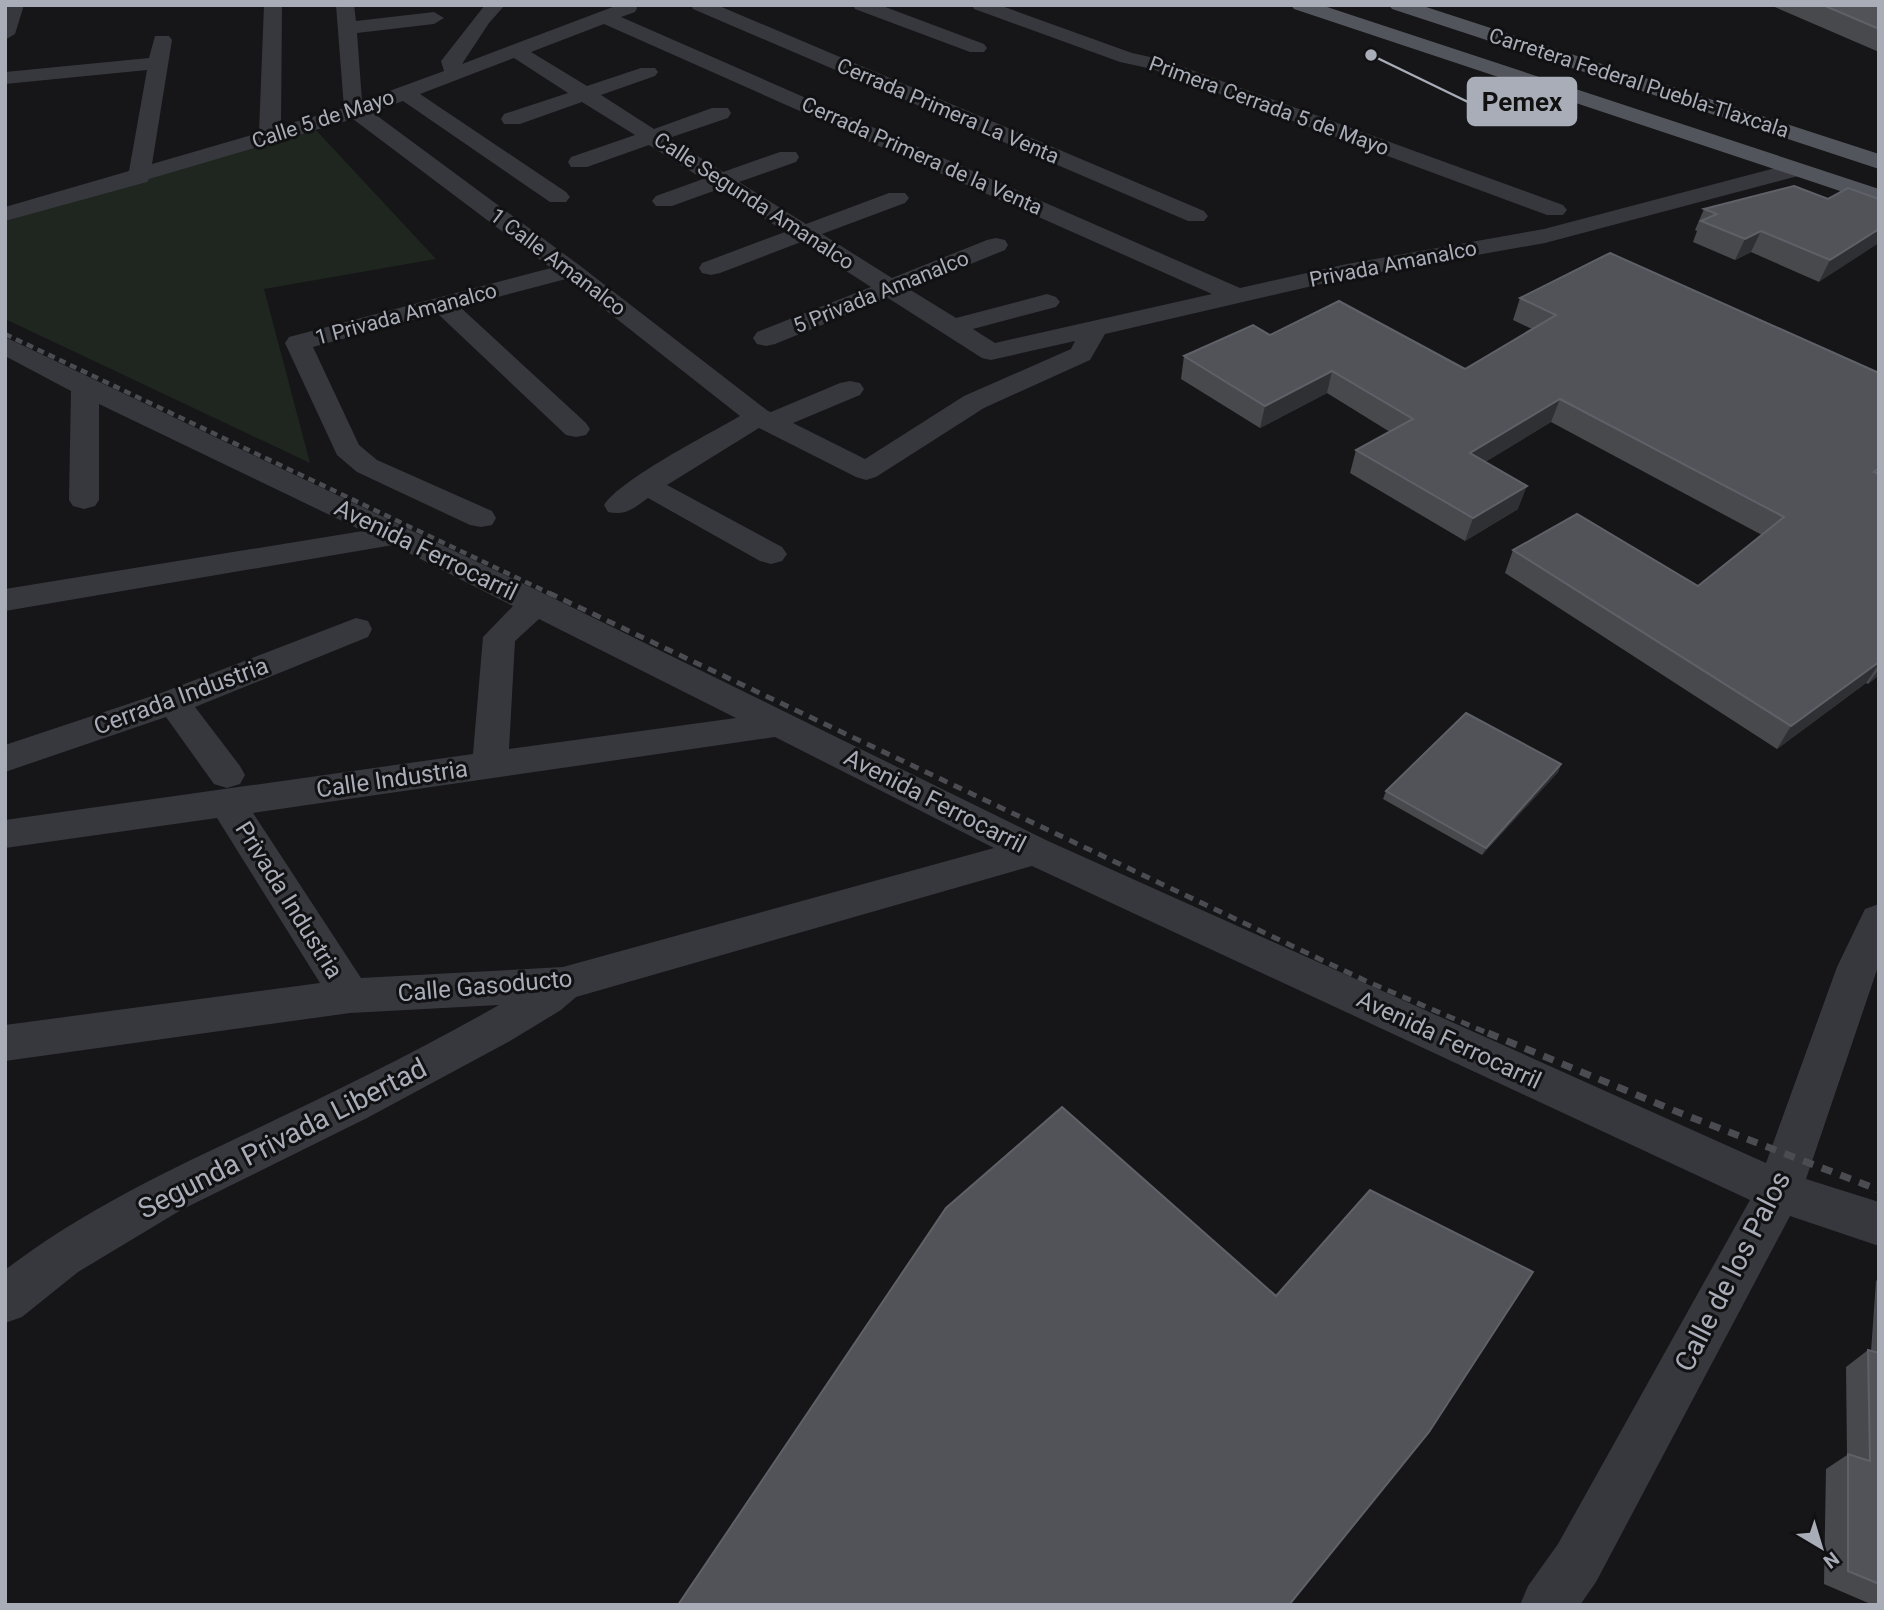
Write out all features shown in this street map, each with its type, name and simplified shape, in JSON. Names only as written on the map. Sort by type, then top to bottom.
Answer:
[{"type":"main road","name":"Carretera Federal Puebla-Tlaxcala","points":[[1301,5],[1879,197]]},
{"type":"main road","name":"Carretera Federal Puebla-Tlaxcala","points":[[1345,5],[1879,180]]},
{"type":"main road","name":"Carretera Federal Puebla-Tlaxcala","points":[[1399,5],[1879,162]]},
{"type":"street","points":[[5,34],[15,5]]},
{"type":"street","points":[[270,138],[273,5]]},
{"type":"street","points":[[345,5],[352,102],[356,111]]},
{"type":"street","points":[[458,72],[452,67],[451,61],[482,19],[496,5]]},
{"type":"street","name":"Calle 5 de Mayo","points":[[5,214],[139,177],[356,111],[635,5]]},
{"type":"street","name":"Cerrada Primera La Venta","points":[[700,5],[1196,216]]},
{"type":"street","points":[[862,5],[977,48]]},
{"type":"street","name":"Primera Cerrada 5 de Mayo","points":[[981,5],[1127,58],[1157,64],[1555,210]]},
{"type":"street","name":"Cerrada Primera de la Venta","points":[[605,17],[1239,297]]},
{"type":"street","points":[[346,28],[434,18]]},
{"type":"street","points":[[139,177],[162,40]]},
{"type":"street","name":"Calle Segunda Amanalco","points":[[515,50],[991,352]]},
{"type":"street","points":[[5,78],[157,64]]},
{"type":"street","points":[[512,119],[648,72]]},
{"type":"street","points":[[404,92],[558,197]]},
{"type":"street","name":"1 Calle Amanalco","points":[[356,111],[570,270],[764,421],[866,471],[974,402],[1063,365],[1081,354],[1094,330]]},
{"type":"street","points":[[579,162],[720,113]]},
{"type":"street","points":[[664,201],[788,156]]},
{"type":"street","name":"Privada Amanalco","points":[[991,352],[1347,271],[1545,236],[1794,170]]},
{"type":"street","points":[[711,268],[897,198]]},
{"type":"street","name":"5 Privada Amanalco","points":[[766,338],[996,245]]},
{"type":"street","name":"1 Privada Amanalco","points":[[481,518],[367,466],[347,449],[298,344],[570,270]]},
{"type":"street","points":[[952,327],[1047,302]]},
{"type":"street","points":[[443,305],[576,429]]},
{"type":"street","name":"Avenida Ferrocarril","points":[[15,356],[397,535],[1035,851],[1779,1191],[1879,1224]]},
{"type":"street","points":[[84,500],[85,387]]},
{"type":"street","points":[[619,505],[646,485],[764,421],[850,389]]},
{"type":"street","points":[[646,485],[771,554]]},
{"type":"street","points":[[5,600],[397,535]]},
{"type":"street","points":[[490,765],[499,637],[536,603]]},
{"type":"street","name":"Cerrada Industria","points":[[5,759],[173,702],[356,629]]},
{"type":"street","name":"Privada Industria","points":[[173,702],[350,996]]},
{"type":"street","name":"Calle Industria","points":[[5,834],[227,789],[490,765],[779,723]]},
{"type":"street","name":"Calle Gasoducto","points":[[5,1043],[350,996],[563,984],[1035,851]]},
{"type":"street","name":"Calle de los Palos","points":[[1547,1605],[1577,1563],[1779,1191],[1857,967],[1879,920]]},
{"type":"street","name":"Segunda Privada Libertad","points":[[5,1300],[61,1256],[165,1195],[400,1079],[495,1028],[546,998],[563,984]]},
{"type":"shaded area","points":[[314,128],[436,259],[264,289],[310,463],[5,319],[5,221]]},
{"type":"building","points":[[1823,5],[1879,5],[1879,29]]},
{"type":"building","points":[[1794,186],[1828,199],[1848,188],[1879,199],[1879,229],[1830,260],[1761,231],[1745,239],[1701,221],[1717,214],[1704,209]]},
{"type":"building","points":[[1610,253],[1879,373],[1879,468],[1874,472],[1879,474],[1879,662],[1791,726],[1513,550],[1577,514],[1698,586],[1784,517],[1560,399],[1470,453],[1527,486],[1473,518],[1356,450],[1413,419],[1332,371],[1265,406],[1184,356],[1253,325],[1270,335],[1339,301],[1465,369],[1556,315],[1520,298]]},
{"type":"building","points":[[1466,713],[1561,764],[1486,848],[1386,791]]},
{"type":"building","points":[[1062,1107],[1276,1296],[1370,1190],[1533,1272],[1429,1432],[1289,1605],[678,1605],[946,1208]]},
{"type":"building","points":[[1868,1350],[1879,1353],[1879,1584],[1848,1571],[1848,1454],[1870,1461]]},
{"type":"railway","points":[[5,334],[553,595]]},
{"type":"railway","points":[[549,593],[1366,981],[1492,1035]]},
{"type":"railway","points":[[1488,1033],[1685,1115],[1879,1190]]},
{"type":"place","name":"Pemex","points":[[1371,55]]}]
